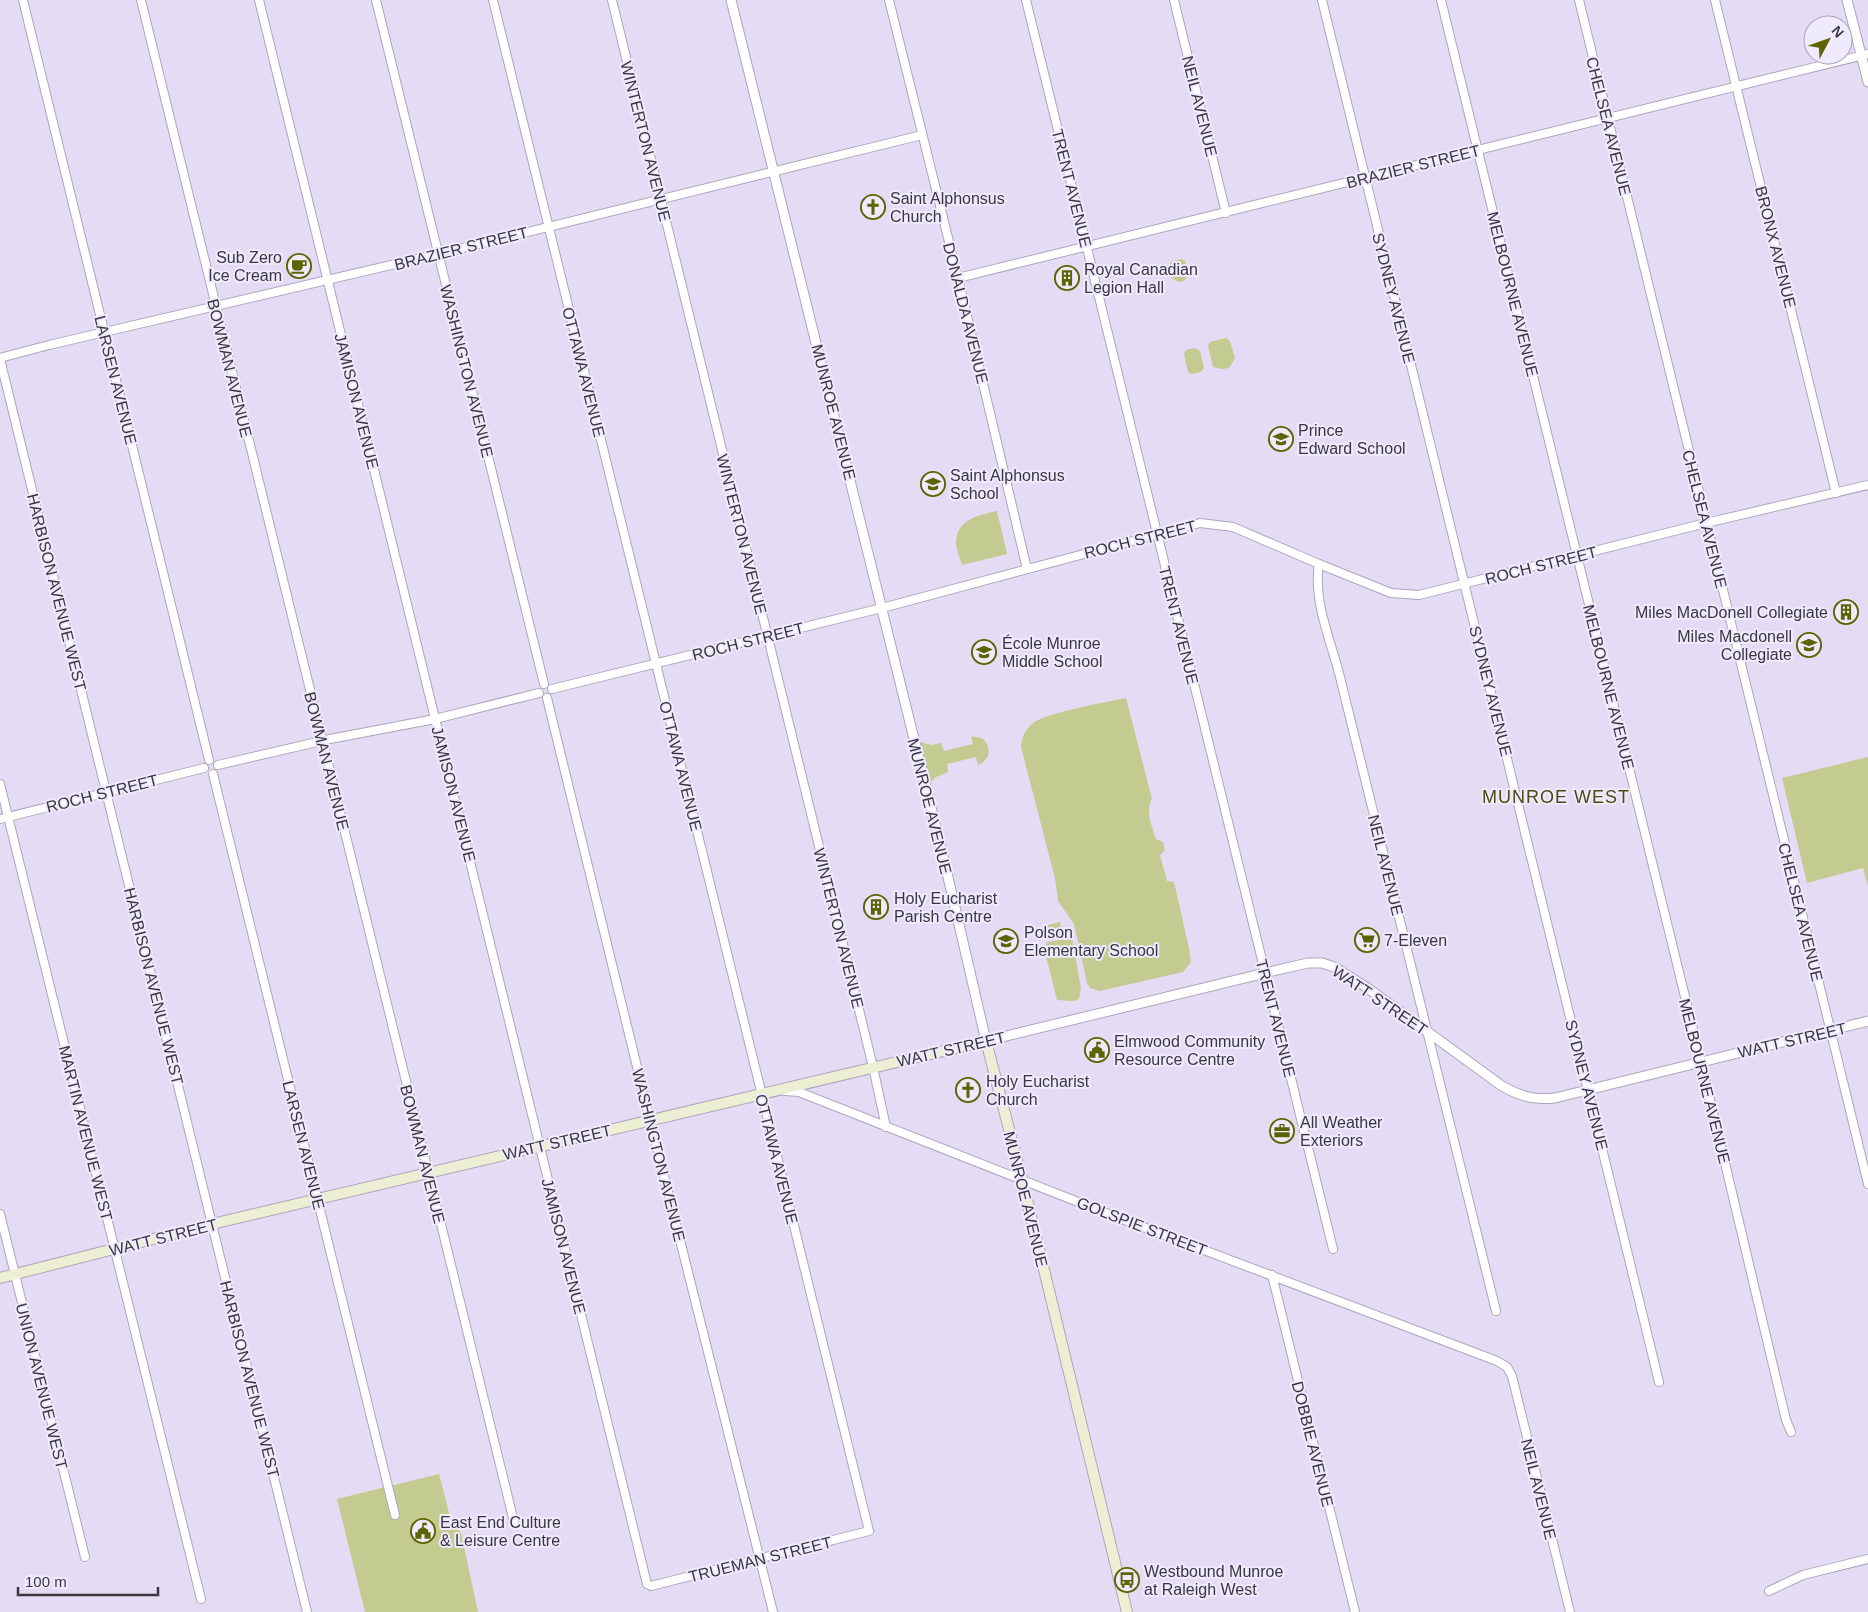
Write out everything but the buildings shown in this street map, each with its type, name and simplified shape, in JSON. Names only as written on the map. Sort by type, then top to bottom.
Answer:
[{"type":"main road","name":"WATT STREET","points":[[0,1278],[428,1172],[986,1041]]},
{"type":"main road","name":"MUNROE AVENUE","points":[[986,1041],[1022,1179],[1127,1612]]},
{"type":"street","name":"LARSEN AVENUE","points":[[23,0],[209,760]]},
{"type":"street","name":"BOWMAN AVENUE","points":[[141,0],[514,1522]]},
{"type":"street","name":"JAMISON AVENUE","points":[[258,0],[648,1584],[651,1586]]},
{"type":"street","name":"WASHINGTON AVENUE","points":[[376,0],[544,684]]},
{"type":"street","name":"OTTAWA AVENUE","points":[[493,0],[869,1531]]},
{"type":"street","name":"WINTERTON AVENUE","points":[[612,0],[873,1066],[886,1127]]},
{"type":"street","name":"MUNROE AVENUE","points":[[731,0],[952,893],[986,1041]]},
{"type":"street","name":"DONALDA AVENUE","points":[[889,0],[1028,569]]},
{"type":"street","name":"TRENT AVENUE","points":[[1026,0],[1333,1249]]},
{"type":"street","name":"NEIL AVENUE","points":[[1174,0],[1226,212]]},
{"type":"street","name":"SYDNEY AVENUE","points":[[1322,0],[1659,1382]]},
{"type":"street","name":"MELBOURNE AVENUE","points":[[1441,0],[1701,1062],[1786,1420],[1791,1432]]},
{"type":"street","name":"CHELSEA AVENUE","points":[[1579,0],[1868,1184]]},
{"type":"street","name":"BRONX AVENUE","points":[[1715,0],[1836,493]]},
{"type":"street","points":[[1848,0],[1865,55],[1868,82]]},
{"type":"street","name":"BRAZIER STREET","points":[[958,278],[1865,55]]},
{"type":"street","name":"BRAZIER STREET","points":[[0,358],[922,136]]},
{"type":"street","name":"HARBISON AVENUE WEST","points":[[0,358],[307,1612]]},
{"type":"street","name":"ROCH STREET","points":[[552,689],[882,608],[1200,523],[1233,527],[1319,564],[1392,592],[1420,595],[1868,485]]},
{"type":"street","name":"NEIL AVENUE","points":[[1319,564],[1317,577],[1321,606],[1342,682],[1496,1311]]},
{"type":"street","points":[[544,684],[549,685],[552,689],[551,695],[547,698],[541,697],[539,693],[539,688],[544,684]]},
{"type":"street","points":[[218,765],[322,741],[435,719],[539,693]]},
{"type":"street","name":"WASHINGTON AVENUE","points":[[547,698],[650,1120],[774,1612]]},
{"type":"street","points":[[209,760],[214,760],[218,765],[213,774],[207,772],[204,768],[204,764],[209,760]]},
{"type":"street","name":"ROCH STREET","points":[[4,818],[204,768]]},
{"type":"street","name":"LARSEN AVENUE","points":[[213,774],[395,1515]]},
{"type":"street","name":"MARTIN AVENUE WEST","points":[[0,784],[4,818],[201,1599]]},
{"type":"street","name":"WATT STREET","points":[[986,1041],[1308,963],[1322,963],[1334,967],[1366,987],[1502,1086],[1521,1097],[1541,1100],[1868,1022]]},
{"type":"street","name":"GOLSPIE STREET","points":[[776,1090],[799,1092],[1496,1361],[1507,1367]]},
{"type":"street","name":"UNION AVENUE WEST","points":[[0,1214],[85,1557]]},
{"type":"street","name":"DOBBIE AVENUE","points":[[1272,1275],[1355,1612]]},
{"type":"street","name":"NEIL AVENUE","points":[[1507,1367],[1512,1376],[1570,1612]]},
{"type":"street","name":"TRUEMAN STREET","points":[[651,1586],[869,1531]]},
{"type":"street","points":[[1769,1591],[1803,1575],[1868,1559]]},
{"type":"green space","points":[[1181,259],[1185,261],[1188,276],[1184,281],[1179,282],[1167,275],[1166,270],[1171,262]]},
{"type":"green space","points":[[1226,338],[1230,341],[1235,358],[1229,368],[1213,367],[1208,346],[1210,342]]},
{"type":"green space","points":[[1195,348],[1200,351],[1204,368],[1201,372],[1192,374],[1188,372],[1184,354],[1186,350]]},
{"type":"green space","points":[[997,511],[1007,554],[962,565],[956,542],[960,528],[970,519]]},
{"type":"green space","points":[[1126,698],[1152,799],[1149,808],[1151,824],[1156,839],[1163,842],[1165,850],[1160,855],[1167,881],[1174,882],[1191,962],[1183,972],[1100,991],[1090,988],[1087,983],[1074,924],[1058,901],[1055,878],[1021,747],[1026,731],[1033,723],[1040,719],[1077,708]]},
{"type":"green space","points":[[971,736],[982,738],[985,741],[989,749],[986,760],[978,765],[976,757],[947,764],[948,772],[936,777],[930,783],[920,742],[931,745],[941,743],[944,751],[973,744]]},
{"type":"green space","points":[[1868,757],[1868,886],[1863,868],[1807,883],[1782,778]]},
{"type":"green space","points":[[1060,922],[1062,936],[1051,939],[1048,925]]},
{"type":"green space","points":[[1072,938],[1081,988],[1079,999],[1073,1001],[1057,1000],[1044,948],[1047,942]]},
{"type":"green space","points":[[439,1474],[450,1517],[461,1533],[478,1612],[365,1612],[337,1499]]},
{"type":"place","name":"Saint Alphonsus Church","points":[[873,207]]},
{"type":"place","name":"Sub Zero Ice Cream","points":[[299,266]]},
{"type":"place","name":"Royal Canadian Legion Hall","points":[[1067,278]]},
{"type":"place","name":"Prince Edward School","points":[[1281,439]]},
{"type":"place","name":"Saint Alphonsus School","points":[[933,484]]},
{"type":"place","name":"Miles MacDonell Collegiate","points":[[1846,612]]},
{"type":"place","name":"Miles Macdonell Collegiate","points":[[1809,645]]},
{"type":"place","name":"École Munroe Middle School","points":[[984,652]]},
{"type":"place","name":"Holy Eucharist Parish Centre","points":[[876,907]]},
{"type":"place","name":"7-Eleven","points":[[1367,940]]},
{"type":"place","name":"Polson Elementary School","points":[[1006,941]]},
{"type":"place","name":"Elmwood Community Resource Centre","points":[[1097,1050]]},
{"type":"place","name":"Holy Eucharist Church","points":[[968,1090]]},
{"type":"place","name":"All Weather Exteriors","points":[[1282,1131]]},
{"type":"place","name":"East End Culture & Leisure Centre","points":[[423,1531]]},
{"type":"place","name":"Westbound Munroe at Raleigh West","points":[[1127,1580]]},
{"type":"district","name":"MUNROE WEST","points":[[1556,797]]}]
